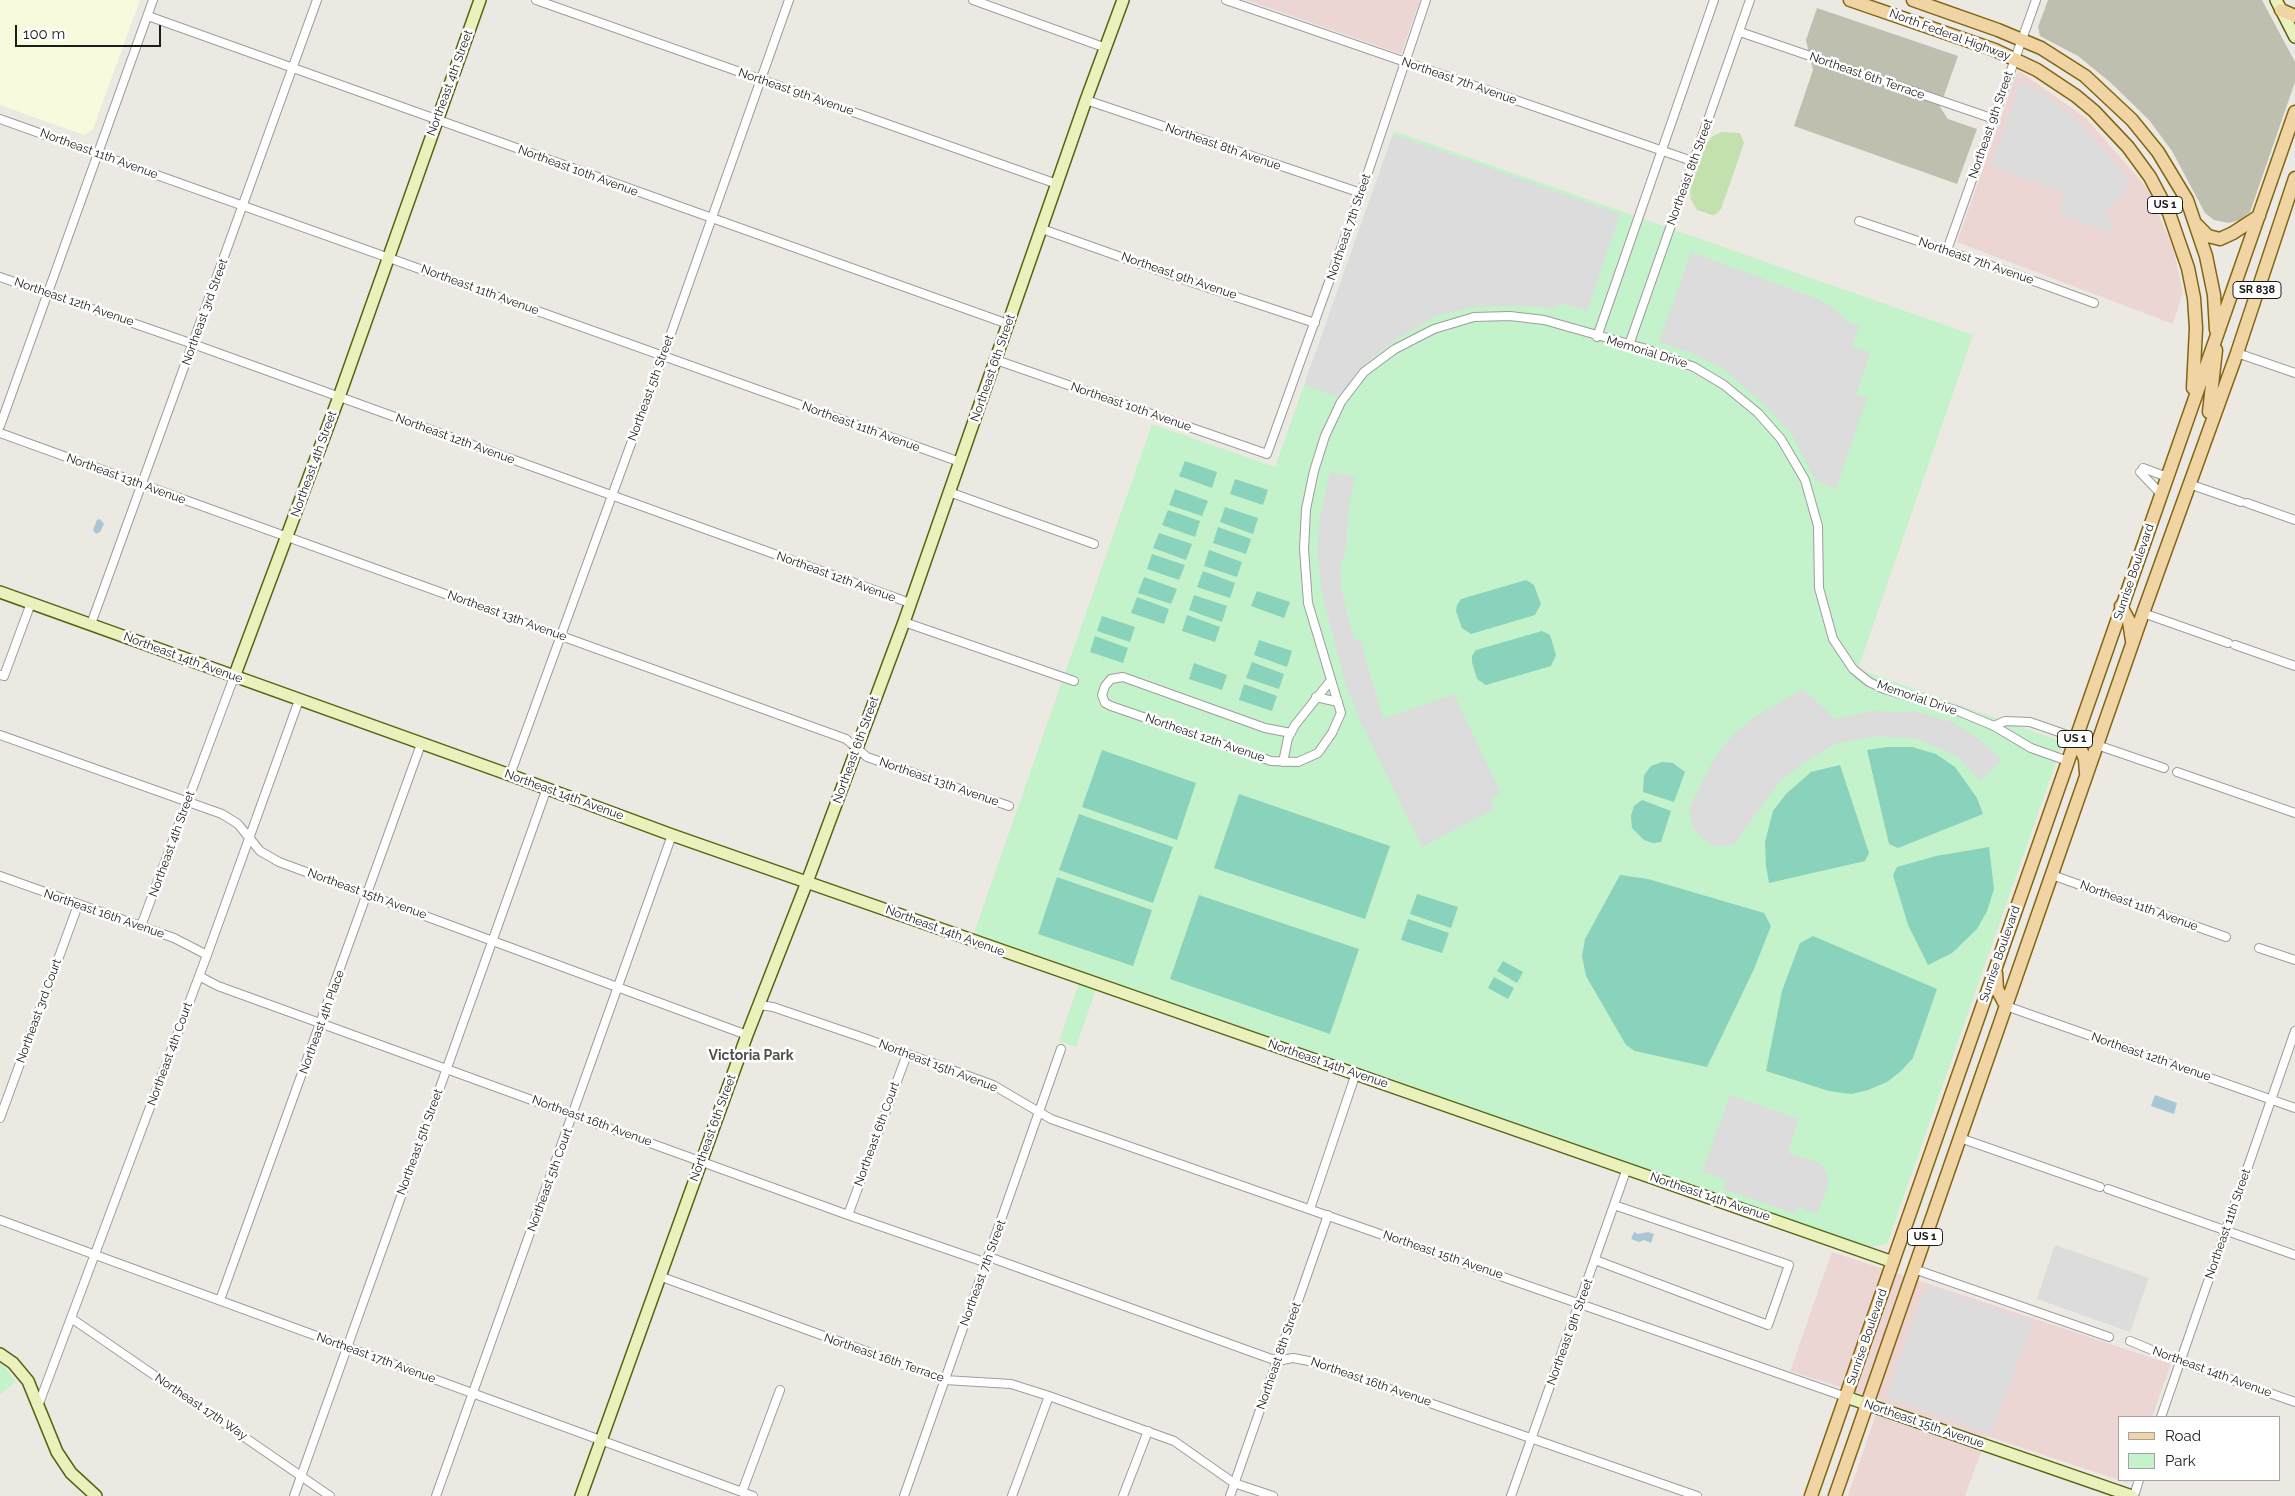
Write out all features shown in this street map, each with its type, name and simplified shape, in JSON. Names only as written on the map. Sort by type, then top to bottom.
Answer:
[{"type":"main road","name":"North Federal Highway","points":[[1850,0],[2015,59],[2037,70],[2076,96],[2112,129],[2150,177],[2169,213],[2188,268],[2194,298],[2196,355],[2189,412]]},
{"type":"main road","name":"North Federal Highway","points":[[1913,0],[2022,39],[2049,53],[2085,76],[2132,120],[2169,168],[2187,200],[2210,273],[2217,337]]},
{"type":"main road","points":[[2279,5],[2295,16]]},
{"type":"main road","name":"SR 838","points":[[2189,412],[2295,112]]},
{"type":"main road","name":"SR 838","points":[[2204,442],[2237,353],[2295,178]]},
{"type":"main road","points":[[2195,222],[2208,236],[2220,239],[2259,216]]},
{"type":"main road","points":[[2204,442],[2213,385],[2217,337]]},
{"type":"main road","name":"Sunrise Boulevard","points":[[1812,1496],[2189,412]]},
{"type":"main road","name":"Sunrise Boulevard","points":[[1835,1496],[2204,442]]},
{"type":"main road","points":[[2121,606],[2129,621],[2132,644]]},
{"type":"main road","points":[[2076,738],[2084,760],[2086,778]]},
{"type":"main road","points":[[1996,966],[1997,988],[2006,1006]]},
{"type":"street","points":[[0,426],[153,0]]},
{"type":"street","name":"Northeast 3rd Street","points":[[91,624],[244,206],[317,0]]},
{"type":"street","name":"Northeast 4th Street","points":[[141,926],[288,538],[480,0]]},
{"type":"street","name":"Northeast 9th Avenue","points":[[536,0],[1057,184]]},
{"type":"street","name":"Northeast 5th Street","points":[[510,774],[663,356],[789,0]]},
{"type":"street","points":[[973,0],[1106,48]]},
{"type":"street","name":"Northeast 6th Street","points":[[581,1496],[747,1035],[807,882],[904,622],[1086,100],[1123,0]]},
{"type":"street","name":"Northeast 7th Avenue","points":[[1226,0],[1692,161]]},
{"type":"street","name":"Northeast 7th Street","points":[[1267,454],[1316,323],[1426,0]]},
{"type":"street","points":[[1597,337],[1660,150],[1714,0]]},
{"type":"street","name":"Northeast 8th Street","points":[[1629,345],[1750,0]]},
{"type":"street","name":"Northeast 9th Street","points":[[1947,250],[2036,0]]},
{"type":"street","points":[[2279,5],[2295,37]]},
{"type":"street","name":"Northeast 10th Avenue","points":[[148,16],[1008,324]]},
{"type":"street","name":"Northeast 6th Terrace","points":[[1740,32],[1994,120]]},
{"type":"street","name":"Northeast 8th Avenue","points":[[1086,100],[1361,193]]},
{"type":"street","name":"Northeast 11th Avenue","points":[[0,119],[960,462]]},
{"type":"street","name":"Northeast 7th Avenue","points":[[1858,221],[1947,250],[2094,303]]},
{"type":"street","name":"Northeast 9th Avenue","points":[[1042,229],[1194,284],[1316,323]]},
{"type":"street","name":"Northeast 12th Avenue","points":[[0,277],[193,344],[910,603]]},
{"type":"street","name":"Memorial Drive","points":[[1341,713],[1308,603],[1304,549],[1306,509],[1314,471],[1325,436],[1341,402],[1364,372],[1395,349],[1434,329],[1474,318],[1496,316],[1527,317],[1564,325],[1694,367],[1724,385],[1758,413],[1781,439],[1805,480],[1818,526],[1819,588],[1832,639],[1853,669],[1869,682],[1884,689],[1958,712],[1994,726],[2031,748],[2068,761]]},
{"type":"street","points":[[2237,353],[2295,373]]},
{"type":"street","name":"Northeast 10th Avenue","points":[[996,360],[1267,454]]},
{"type":"street","name":"Northeast 13th Avenue","points":[[0,434],[846,738],[867,757],[1009,806]]},
{"type":"street","points":[[2161,494],[2142,470],[2167,477]]},
{"type":"street","points":[[2189,484],[2295,520]]},
{"type":"street","points":[[949,492],[1094,544]]},
{"type":"street","name":"Northeast 14th Avenue","points":[[0,592],[510,774],[672,835],[1087,982],[1627,1168],[1893,1262]]},
{"type":"street","points":[[0,675],[4,676],[30,603]]},
{"type":"street","points":[[2143,613],[2295,666]]},
{"type":"street","points":[[904,622],[1074,681]]},
{"type":"street","name":"Northeast 12th Avenue","points":[[1291,733],[1266,728],[1123,677],[1111,679],[1105,686],[1102,695],[1105,703],[1111,706],[1271,761],[1283,762],[1298,762],[1318,753],[1332,733],[1341,713]]},
{"type":"street","name":"Northeast 12th Avenue","points":[[1283,762],[1291,733],[1331,680]]},
{"type":"street","points":[[1316,698],[1338,702]]},
{"type":"street","name":"Northeast 4th Court","points":[[38,1408],[207,955],[299,700]]},
{"type":"street","points":[[1994,726],[2005,722],[2030,722],[2076,738]]},
{"type":"street","name":"Northeast 15th Avenue","points":[[0,735],[222,814],[238,824],[260,851],[279,862],[747,1035]]},
{"type":"street","name":"Northeast 4th Place","points":[[220,1300],[422,744]]},
{"type":"street","points":[[2097,745],[2164,768]]},
{"type":"street","points":[[2177,772],[2295,813]]},
{"type":"street","name":"Northeast 5th Street","points":[[294,1496],[547,788]]},
{"type":"street","name":"Northeast 5th Court","points":[[436,1496],[672,835]]},
{"type":"street","name":"Northeast 11th Avenue","points":[[2052,875],[2226,936]]},
{"type":"street","name":"Northeast 16th Avenue","points":[[0,876],[174,938],[207,955]]},
{"type":"street","name":"Northeast 3rd Court","points":[[0,1118],[78,904]]},
{"type":"street","points":[[2259,948],[2295,960]]},
{"type":"street","name":"Northeast 16th Avenue","points":[[199,976],[218,986],[322,1022],[848,1215],[988,1260],[1277,1361],[1294,1358],[1309,1361],[1532,1437],[1697,1496]]},
{"type":"street","name":"Northeast 15th Avenue","points":[[759,1005],[773,1008],[993,1085],[1051,1119],[2133,1496]]},
{"type":"street","name":"Northeast 12th Avenue","points":[[2006,1006],[2295,1108]]},
{"type":"street","name":"Northeast 11th Street","points":[[2161,1416],[2295,1031]]},
{"type":"street","name":"Northeast 7th Street","points":[[904,1496],[1062,1049]]},
{"type":"street","name":"Northeast 6th Court","points":[[848,1215],[907,1054]]},
{"type":"street","points":[[1310,1209],[1356,1074]]},
{"type":"street","points":[[1960,1138],[2295,1255]]},
{"type":"street","name":"Northeast 9th Street","points":[[1511,1496],[1627,1168]]},
{"type":"street","points":[[1595,1260],[1768,1325],[1789,1264],[1614,1206]]},
{"type":"street","name":"Northeast 8th Street","points":[[1230,1496],[1328,1215]]},
{"type":"street","name":"Northeast 17th Avenue","points":[[0,1220],[753,1496]]},
{"type":"street","points":[[1914,1269],[2109,1337]]},
{"type":"street","name":"Northeast 16th Terrace","points":[[659,1276],[945,1380],[1011,1384],[1049,1396],[1174,1441],[1234,1483],[1273,1496]]},
{"type":"street","name":"Northeast 17th Way","points":[[71,1318],[330,1496]]},
{"type":"street","name":"Northeast 14th Avenue","points":[[2130,1341],[2180,1362],[2295,1402]]},
{"type":"street","points":[[0,1354],[13,1363],[28,1381],[57,1452],[71,1473],[96,1496]]},
{"type":"street","points":[[742,1492],[780,1390]]},
{"type":"street","points":[[1012,1496],[1049,1396]]},
{"type":"street","points":[[1123,1496],[1148,1432]]},
{"type":"street","points":[[2133,1496],[2139,1481]]},
{"type":"shaded area","points":[[0,0],[140,0],[93,129],[84,135],[0,105]]},
{"type":"shaded area","points":[[1246,0],[1420,0],[1401,54]]},
{"type":"shaded area","points":[[2048,0],[2262,0],[2295,62],[2295,82],[2250,212],[2240,220],[2229,223],[2214,220],[2205,213],[2172,151],[2149,120],[2110,82],[2078,56],[2040,36],[2038,27]]},
{"type":"shaded area","points":[[1817,8],[1958,56],[1940,107],[1948,119],[1977,129],[1957,184],[1794,126],[1813,70],[1806,40]]},
{"type":"shaded area","points":[[2018,70],[2086,118],[2147,188],[2173,248],[2183,292],[2173,324],[1957,242]]},
{"type":"shaded area","points":[[2023,83],[2038,91],[2073,116],[2130,179],[2123,195],[2105,210],[2113,225],[2110,232],[2059,214],[2065,193],[1991,167],[2018,89]]},
{"type":"shaded area","points":[[1393,134],[1620,214],[1587,311],[1561,303],[1555,308],[1524,306],[1476,307],[1437,316],[1398,338],[1365,364],[1338,397],[1304,385]]},
{"type":"shaded area","points":[[1691,252],[1815,298],[1831,306],[1847,321],[1859,326],[1852,346],[1870,352],[1856,395],[1867,398],[1836,489],[1816,481],[1791,433],[1763,404],[1724,369],[1694,354],[1659,342]]},
{"type":"shaded area","points":[[1330,472],[1355,477],[1350,501],[1345,552],[1340,566],[1341,587],[1354,640],[1360,640],[1383,719],[1454,694],[1500,792],[1491,800],[1494,809],[1422,847],[1359,718],[1344,680],[1322,593],[1317,550],[1320,517]]},
{"type":"shaded area","points":[[1803,689],[1835,719],[1871,711],[1919,712],[1952,722],[1979,739],[2002,760],[1980,781],[1958,757],[1918,739],[1878,736],[1835,744],[1796,768],[1778,783],[1734,844],[1717,847],[1704,840],[1693,828],[1689,808],[1715,757],[1735,733],[1753,718]]},
{"type":"shaded area","points":[[1730,1095],[1799,1119],[1788,1153],[1817,1162],[1824,1168],[1828,1176],[1828,1187],[1817,1214],[1798,1207],[1795,1214],[1723,1189],[1726,1180],[1702,1172]]},
{"type":"shaded area","points":[[2055,1245],[2149,1278],[2130,1332],[2037,1299]]},
{"type":"shaded area","points":[[1832,1252],[2171,1364],[2152,1416],[2118,1416],[2118,1480],[1987,1436],[1965,1496],[1848,1496],[1881,1400],[1790,1371]]},
{"type":"shaded area","points":[[1926,1285],[2033,1322],[1991,1434],[1886,1397]]},
{"type":"green space","points":[[1394,131],[1973,335],[1858,669],[2063,742],[1887,1244],[1870,1247],[974,933],[1152,424],[1275,467]]},
{"type":"green space","points":[[1722,132],[1740,133],[1744,143],[1721,209],[1712,215],[1697,210],[1691,200],[1690,190],[1706,144],[1713,136]]},
{"type":"green space","points":[[1185,461],[1217,472],[1212,488],[1179,476]]},
{"type":"green space","points":[[1235,479],[1268,490],[1263,505],[1230,494]]},
{"type":"green space","points":[[1175,489],[1208,501],[1202,516],[1169,505]]},
{"type":"green space","points":[[1225,507],[1258,518],[1253,534],[1220,522]]},
{"type":"green space","points":[[1168,510],[1200,521],[1195,537],[1162,525]]},
{"type":"green space","points":[[1218,527],[1251,539],[1246,554],[1213,543]]},
{"type":"green space","points":[[1159,533],[1192,544],[1186,560],[1153,548]]},
{"type":"green space","points":[[1209,550],[1242,562],[1237,577],[1204,566]]},
{"type":"green space","points":[[1152,554],[1185,565],[1179,580],[1147,569]]},
{"type":"green space","points":[[1203,571],[1235,583],[1230,598],[1197,587]]},
{"type":"green space","points":[[1144,577],[1177,589],[1171,604],[1138,593]]},
{"type":"green space","points":[[1526,580],[1534,585],[1541,604],[1535,615],[1471,634],[1462,628],[1456,611],[1461,599]]},
{"type":"green space","points":[[1257,591],[1290,602],[1284,618],[1251,606]]},
{"type":"green space","points":[[1194,595],[1227,606],[1222,622],[1189,610]]},
{"type":"green space","points":[[1137,597],[1169,609],[1164,624],[1131,613]]},
{"type":"green space","points":[[1187,615],[1220,627],[1215,642],[1182,631]]},
{"type":"green space","points":[[1102,616],[1135,627],[1130,642],[1097,631]]},
{"type":"green space","points":[[1542,631],[1550,635],[1556,655],[1551,666],[1486,685],[1477,679],[1472,662],[1472,656],[1476,650]]},
{"type":"green space","points":[[1095,636],[1128,648],[1123,663],[1090,652]]},
{"type":"green space","points":[[1259,640],[1292,651],[1287,667],[1254,655]]},
{"type":"green space","points":[[1252,662],[1284,674],[1279,689],[1246,678]]},
{"type":"green space","points":[[1194,663],[1227,675],[1222,690],[1189,679]]},
{"type":"green space","points":[[1244,684],[1277,696],[1272,711],[1239,700]]},
{"type":"green space","points":[[1887,747],[1912,747],[1936,754],[1955,767],[1977,798],[1983,814],[1898,848],[1889,844],[1867,750]]},
{"type":"green space","points":[[1102,750],[1196,783],[1177,840],[1082,807]]},
{"type":"green space","points":[[1662,762],[1673,763],[1685,772],[1674,802],[1643,792],[1644,775],[1651,766]]},
{"type":"green space","points":[[1840,765],[1869,853],[1865,861],[1769,883],[1765,842],[1773,811],[1786,794],[1811,772]]},
{"type":"green space","points":[[1239,794],[1390,846],[1365,919],[1214,868]]},
{"type":"green space","points":[[1642,800],[1671,811],[1661,842],[1653,843],[1644,840],[1632,828],[1631,816],[1634,806]]},
{"type":"green space","points":[[1079,814],[1173,847],[1153,903],[1059,870]]},
{"type":"green space","points":[[1989,847],[1994,889],[1987,911],[1977,929],[1952,953],[1928,965],[1908,925],[1893,875],[1897,867],[1936,856]]},
{"type":"green space","points":[[1620,875],[1648,879],[1764,913],[1771,926],[1754,969],[1707,1067],[1635,1051],[1626,1045],[1586,976],[1582,956],[1585,939]]},
{"type":"green space","points":[[1057,877],[1152,910],[1133,966],[1038,934]]},
{"type":"green space","points":[[1417,894],[1458,907],[1451,928],[1410,914]]},
{"type":"green space","points":[[1199,895],[1359,949],[1330,1034],[1170,979]]},
{"type":"green space","points":[[1408,919],[1449,933],[1442,953],[1401,940]]},
{"type":"green space","points":[[1813,936],[1937,989],[1913,1058],[1887,1082],[1868,1090],[1851,1094],[1829,1091],[1766,1071],[1782,991],[1800,943]]},
{"type":"green space","points":[[1503,961],[1523,972],[1517,983],[1497,971]]},
{"type":"green space","points":[[1494,977],[1514,988],[1508,999],[1488,988]]},
{"type":"green space","points":[[1079,983],[1096,989],[1076,1047],[1059,1041]]},
{"type":"green space","points":[[0,1362],[16,1381],[0,1395]]},
{"type":"water","points":[[100,519],[104,524],[100,532],[96,534],[93,530],[97,520]]},
{"type":"water","points":[[2155,1095],[2177,1103],[2174,1114],[2151,1106]]},
{"type":"water","points":[[1634,1232],[1638,1234],[1648,1232],[1654,1234],[1651,1243],[1644,1240],[1639,1242],[1631,1239]]},
{"type":"district","name":"Victoria Park","points":[[751,1056]]}]
